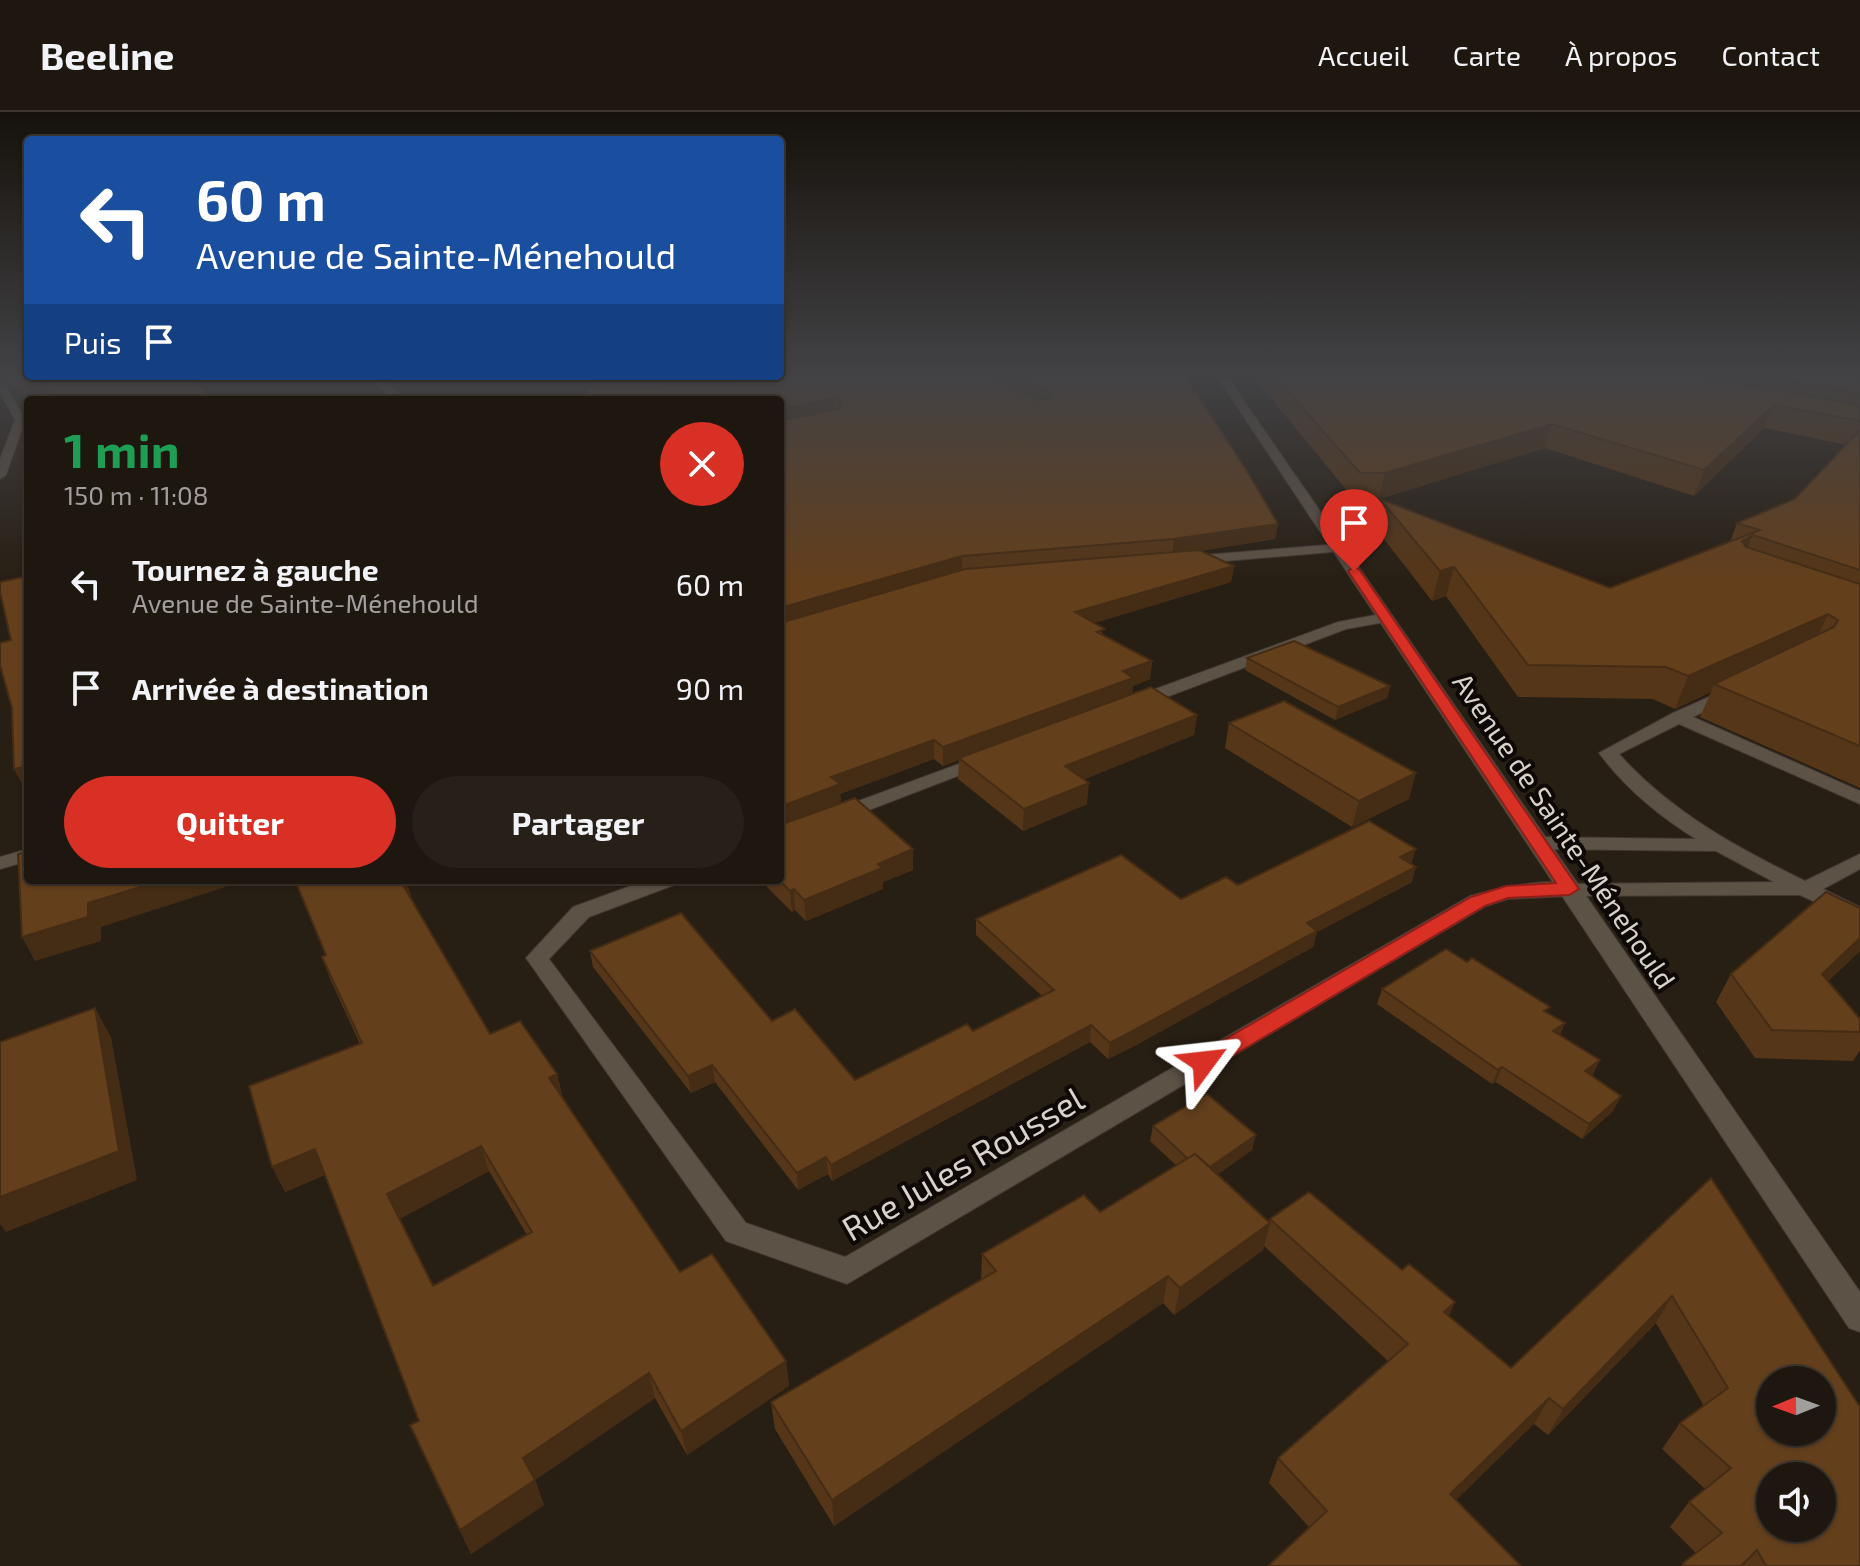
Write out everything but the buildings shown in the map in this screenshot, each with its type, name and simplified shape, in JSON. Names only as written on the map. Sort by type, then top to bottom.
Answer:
[{"type":"street","points":[[0,475],[9,443]]},
{"type":"street","name":"Avenue de Sainte-Ménehould","points":[[1267,443],[1860,1318]]},
{"type":"street","points":[[1181,561],[1339,548]]},
{"type":"street","points":[[1121,709],[1343,625],[1386,618]]},
{"type":"street","points":[[1745,685],[1608,753],[1629,781],[1680,819],[1723,845],[1860,916]]},
{"type":"street","points":[[1679,717],[1860,798]]},
{"type":"street","points":[[824,820],[1002,753]]},
{"type":"street","points":[[1539,843],[1723,845]]},
{"type":"street","points":[[0,863],[24,856]]},
{"type":"street","points":[[1569,889],[1805,888],[1830,879],[1860,860]]},
{"type":"street","name":"Rue Jules Roussel","points":[[656,884],[581,912],[537,958],[736,1232],[847,1271],[1478,901],[1506,892],[1569,889]]},
{"type":"route","points":[[1204,1062],[1478,901],[1531,888],[1569,889],[1354,571]]}]
